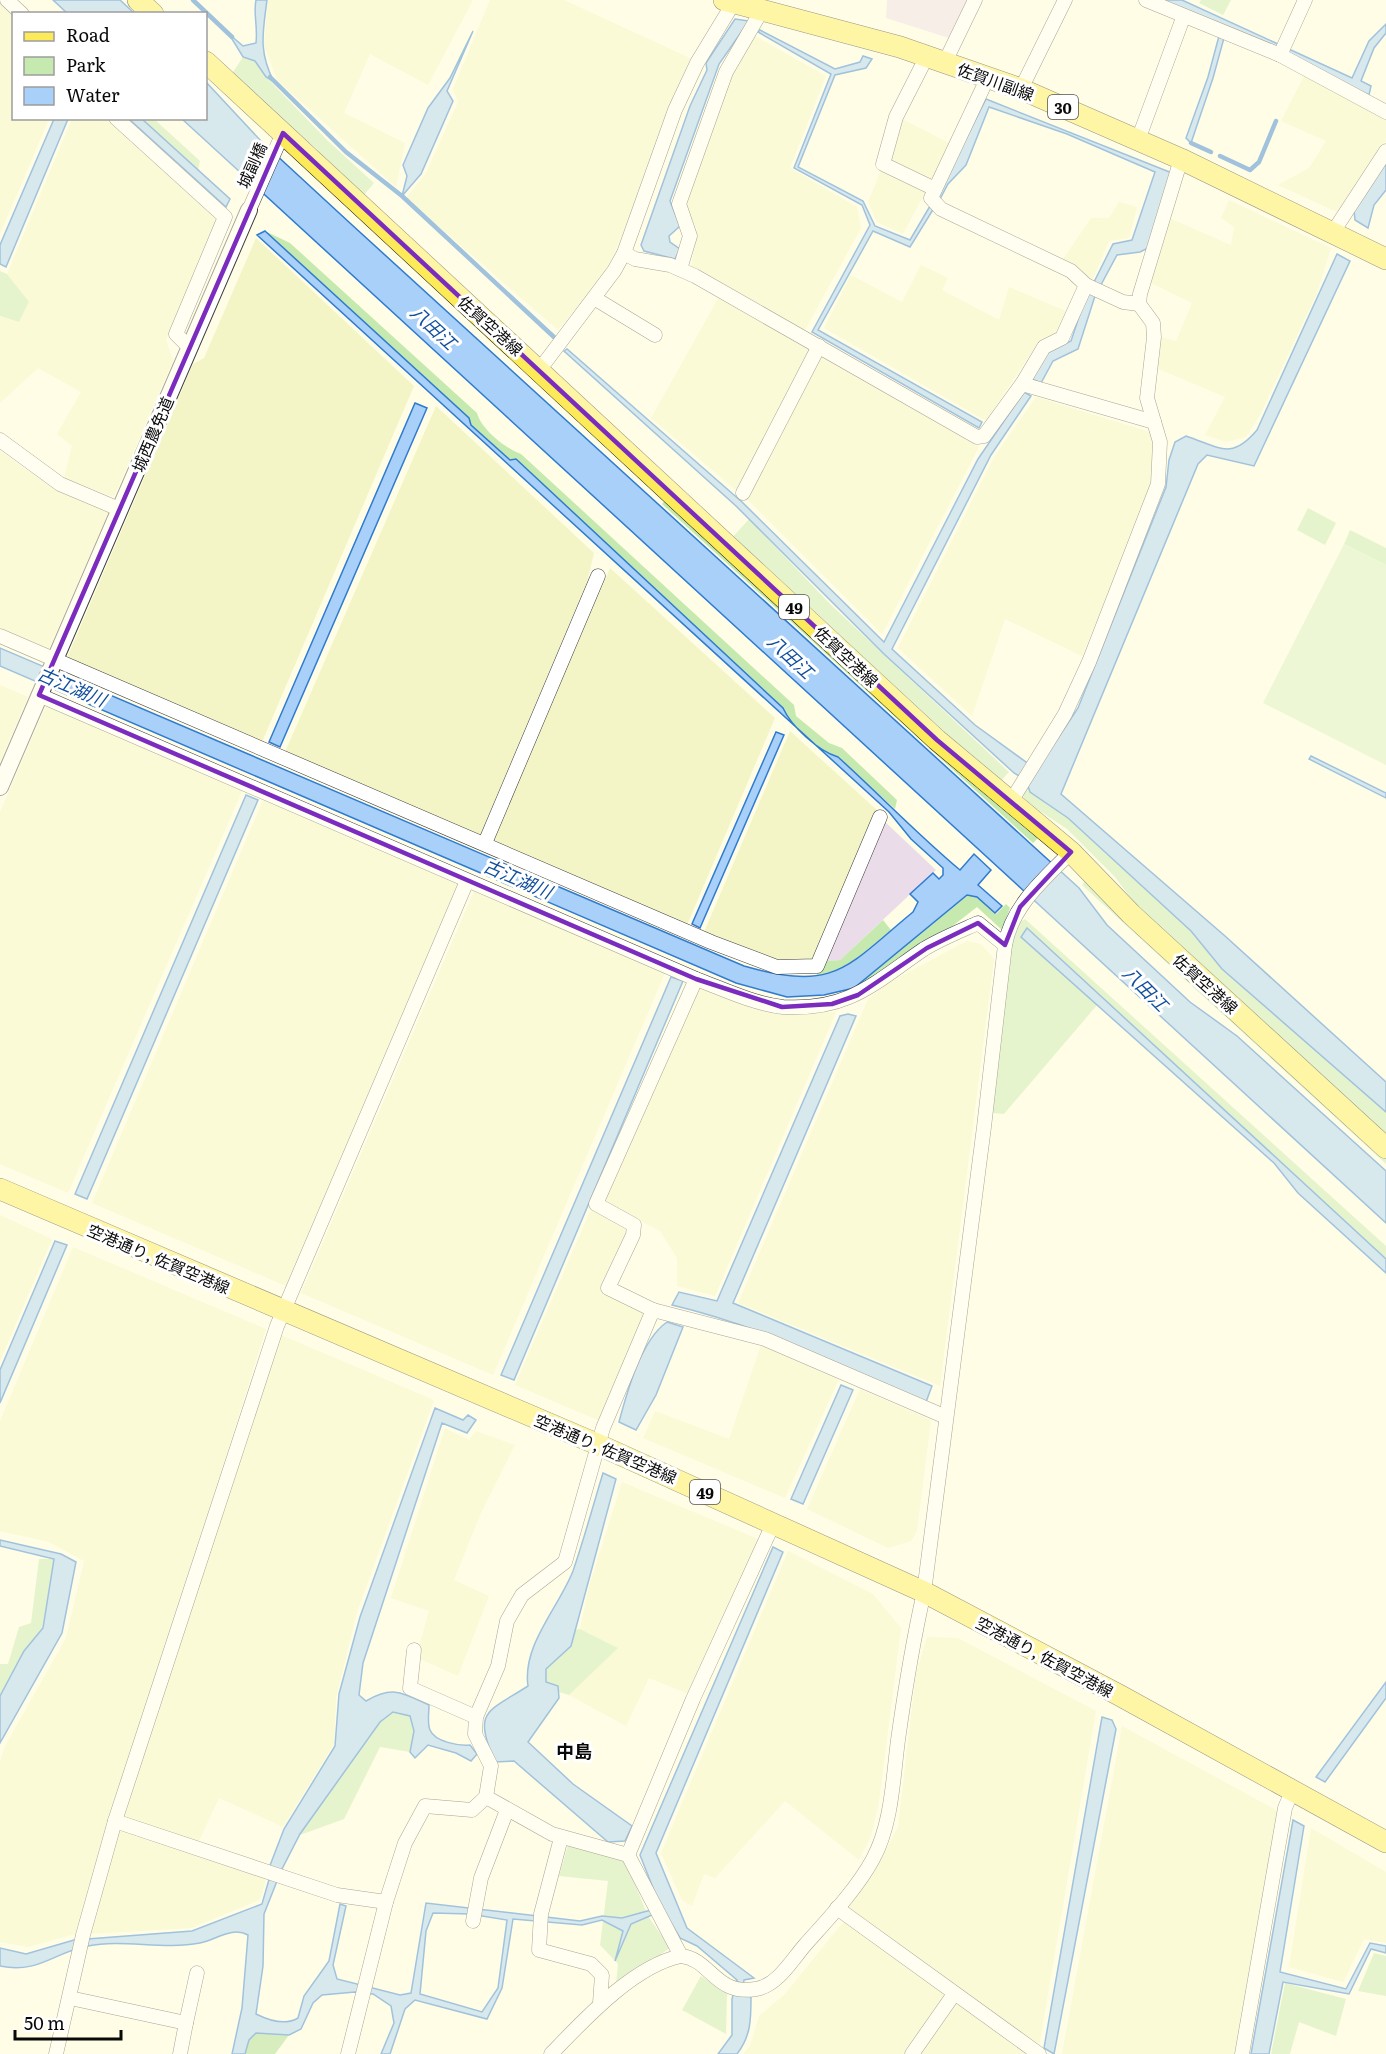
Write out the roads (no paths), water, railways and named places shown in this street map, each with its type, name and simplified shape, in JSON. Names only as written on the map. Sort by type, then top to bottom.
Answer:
[{"type":"main road","points":[[138,0],[151,12]]},
{"type":"main road","name":"佐賀川副線","points":[[729,1],[936,59],[1021,88],[1181,159],[1386,259]]},
{"type":"main road","name":"佐賀空港線","points":[[207,63],[540,369],[937,740],[1010,803],[1066,857],[1386,1148]]},
{"type":"main road","name":"空港通り, 佐賀空港線","points":[[0,1189],[599,1445],[774,1522],[924,1592],[1119,1695],[1386,1842]]},
{"type":"street","points":[[7,0],[20,12]]},
{"type":"street","points":[[935,189],[883,164],[896,117],[975,0]]},
{"type":"street","points":[[1021,88],[1065,0]]},
{"type":"street","points":[[1146,0],[1184,18],[1283,49],[1386,112]]},
{"type":"street","points":[[1283,49],[1305,0]]},
{"type":"street","points":[[540,369],[594,298],[624,253],[675,110],[729,1]]},
{"type":"street","points":[[681,269],[690,236],[679,204],[726,72],[762,10]]},
{"type":"street","points":[[1138,140],[1184,18]]},
{"type":"street","points":[[988,76],[931,198],[941,209],[1071,272],[1086,285],[1123,302],[1139,303]]},
{"type":"street","points":[[118,120],[225,217],[176,334],[189,347]]},
{"type":"street","name":"城副橋","points":[[249,210],[283,133]]},
{"type":"street","points":[[1333,232],[1386,151]]},
{"type":"street","points":[[1010,803],[1065,714],[1089,662],[1158,484],[1160,442],[1147,398],[1153,330],[1152,323],[1139,303],[1181,159]]},
{"type":"street","name":"城西農免道","points":[[39,695],[249,210]]},
{"type":"street","points":[[624,253],[635,259],[681,269],[977,436],[984,436],[1022,384],[1044,347],[1062,338],[1086,285]]},
{"type":"street","points":[[594,298],[655,335]]},
{"type":"street","points":[[742,493],[819,346]]},
{"type":"street","points":[[1022,384],[1154,423]]},
{"type":"street","points":[[0,440],[60,484],[119,509]]},
{"type":"street","points":[[484,843],[598,576]]},
{"type":"street","points":[[0,636],[711,942],[777,967],[817,966],[880,817]]},
{"type":"street","points":[[0,787],[39,695],[696,979],[782,1007],[832,1005],[858,995],[927,948],[978,922],[1005,945]]},
{"type":"street","points":[[551,2054],[600,2003],[664,1959],[681,1956],[693,1957],[721,1984],[739,1989],[757,1989],[774,1981],[837,1908],[873,1858],[888,1815],[910,1651],[924,1592],[1005,945],[1013,917],[1066,857]]},
{"type":"street","points":[[56,2054],[78,1956],[115,1821],[283,1311],[467,881]]},
{"type":"street","points":[[696,979],[596,1204],[634,1225],[633,1235],[608,1288],[653,1310],[765,1339],[946,1417]]},
{"type":"street","points":[[348,2054],[386,1902],[405,1843],[425,1806],[472,1810],[486,1797],[491,1767],[475,1734],[476,1717],[498,1666],[507,1622],[522,1595],[565,1562],[603,1428],[653,1310]]},
{"type":"street","points":[[681,1956],[656,1913],[628,1855],[693,1699],[774,1522]]},
{"type":"street","points":[[414,1650],[410,1688],[476,1717]]},
{"type":"street","points":[[1242,2054],[1285,1808],[1292,1791]]},
{"type":"street","points":[[486,1797],[561,1838],[628,1855]]},
{"type":"street","points":[[473,1921],[481,1878],[507,1810]]},
{"type":"street","points":[[115,1821],[337,1895],[386,1902]]},
{"type":"street","points":[[561,1838],[541,1919],[538,1950],[591,1964],[602,1975],[600,2003]]},
{"type":"street","points":[[837,1908],[1039,2054]]},
{"type":"street","points":[[180,2054],[197,1973]]},
{"type":"street","points":[[912,2054],[954,1994]]},
{"type":"street","points":[[70,1998],[186,2024]]},
{"type":"water","points":[[53,0],[120,0],[133,12],[66,12]]},
{"type":"water","points":[[256,0],[267,0],[263,41],[266,61],[274,82],[266,77],[255,61],[243,57],[229,34],[243,46],[256,43]]},
{"type":"water","points":[[1161,0],[1182,0],[1352,78],[1369,41],[1386,24],[1386,33],[1374,48],[1361,81],[1371,86],[1369,95]]},
{"type":"water","points":[[735,19],[749,21],[719,64],[670,201],[680,226],[669,236],[670,242],[680,249],[675,259],[644,251],[641,245],[690,106],[707,70],[706,63]]},
{"type":"water","points":[[760,30],[835,69],[860,62],[863,56],[872,59],[866,68],[835,75],[798,167],[863,201],[875,226],[910,240],[930,206],[934,208],[910,247],[873,231],[818,330],[982,422],[979,428],[812,332],[870,225],[862,205],[794,168],[831,74],[758,32]]},
{"type":"water","points":[[473,31],[447,91],[453,101],[421,174],[402,196],[407,176],[403,165],[428,108],[450,78]]},
{"type":"water","points":[[1219,36],[1224,38],[1191,143],[1186,138],[1208,77]]},
{"type":"water","name":"八田江","points":[[207,83],[261,141],[1079,888],[1107,925],[1190,1002],[1237,1036],[1386,1171],[1386,1223],[183,120],[207,120]]},
{"type":"water","points":[[986,99],[1172,173],[1150,247],[1140,252],[1117,255],[1095,296],[1078,349],[1053,361],[1041,383],[1032,379],[1047,353],[1071,341],[1084,302],[1113,244],[1132,240],[1155,172],[1067,134],[989,107],[966,165],[948,184],[940,199],[937,196]]},
{"type":"water","points":[[54,120],[68,120],[6,267],[0,264],[0,245]]},
{"type":"water","points":[[130,120],[143,120],[230,199],[226,207]]},
{"type":"water","points":[[1386,163],[1386,190],[1374,205],[1368,228],[1355,220],[1354,210]]},
{"type":"water","points":[[265,231],[469,418],[471,425],[510,460],[516,459],[783,708],[797,728],[257,235]]},
{"type":"water","points":[[1337,254],[1350,261],[1254,466],[1207,455],[1198,464],[1061,794],[1225,936],[1386,1082],[1386,1112],[1222,969],[1191,931],[1068,818],[1030,792],[1026,780],[1014,773],[884,654],[736,506],[564,351],[567,349],[742,502],[884,642],[978,459],[1024,392],[1031,396],[991,455],[892,649],[975,725],[1037,770],[1078,708],[1166,487],[1169,460],[1175,442],[1186,436],[1216,447],[1232,448],[1240,446],[1257,430]]},
{"type":"water","points":[[415,403],[427,408],[280,747],[269,742]]},
{"type":"water","name":"古江湖川","points":[[0,648],[744,966],[800,976],[820,975],[838,970],[854,961],[913,912],[918,902],[910,894],[933,873],[939,879],[943,875],[943,868],[911,839],[889,812],[815,744],[838,757],[960,870],[974,854],[991,870],[978,885],[1002,906],[995,913],[977,897],[967,895],[854,988],[824,995],[787,997],[736,983],[0,666]]},
{"type":"water","points":[[776,732],[784,735],[700,928],[692,924]]},
{"type":"water","points":[[1311,756],[1386,793],[1386,798],[1309,759]]},
{"type":"water","points":[[246,795],[258,800],[87,1199],[75,1194]]},
{"type":"water","points":[[1027,928],[1386,1259],[1386,1273],[1298,1193],[1274,1163],[1021,937]]},
{"type":"water","points":[[671,977],[683,981],[514,1380],[501,1375]]},
{"type":"water","points":[[848,1014],[856,1016],[733,1303],[932,1386],[926,1402],[770,1335],[672,1305],[679,1292],[717,1301],[840,1016]]},
{"type":"water","points":[[55,1241],[67,1245],[0,1403],[0,1370]]},
{"type":"water","points":[[667,1322],[683,1327],[656,1395],[636,1430],[619,1422],[622,1410],[642,1354],[658,1330]]},
{"type":"water","points":[[841,1385],[853,1390],[803,1504],[791,1499]]},
{"type":"water","points":[[435,1408],[463,1420],[468,1415],[476,1420],[467,1433],[442,1423],[363,1663],[359,1695],[366,1701],[384,1693],[398,1692],[429,1705],[429,1724],[433,1734],[448,1742],[470,1745],[477,1754],[471,1761],[456,1753],[428,1745],[415,1758],[410,1752],[414,1731],[410,1716],[393,1712],[380,1722],[300,1834],[281,1871],[264,1914],[263,1966],[256,2014],[282,2022],[298,2018],[304,1996],[329,1961],[340,1904],[346,1906],[333,1965],[337,1979],[400,1995],[411,1993],[426,1903],[580,1921],[602,1916],[622,1918],[651,1910],[652,1915],[631,1924],[615,1961],[623,1931],[602,1920],[582,1925],[513,1919],[502,1988],[487,2019],[415,2000],[405,2009],[390,2054],[381,2054],[394,2023],[391,2006],[373,1994],[355,1992],[322,1995],[313,2003],[301,2029],[289,2035],[256,2033],[249,2040],[245,2054],[232,2054],[242,2008],[248,1935],[242,1933],[230,1933],[186,1945],[101,1944],[76,1949],[36,1965],[14,1968],[0,1966],[0,1948],[26,1954],[74,1940],[192,1931],[262,1904],[272,1869],[269,1868],[284,1829],[335,1746],[339,1694],[360,1617]],"holes":[[[433,1913],[470,1914],[507,1920],[498,1988],[482,2012],[420,1994],[426,1931]]]},
{"type":"water","points":[[603,1473],[616,1479],[571,1646],[546,1669],[546,1682],[558,1686],[559,1698],[528,1742],[573,1784],[632,1826],[625,1841],[608,1842],[514,1761],[495,1762],[485,1732],[485,1722],[493,1708],[528,1686],[528,1671],[536,1641],[573,1571]]},
{"type":"water","points":[[0,1540],[61,1554],[76,1562],[62,1633],[0,1743],[0,1696],[24,1651],[43,1628],[54,1559],[0,1546]]},
{"type":"water","points":[[773,1547],[783,1552],[656,1853],[687,1928],[754,1978],[744,1980],[742,1992],[751,1997],[750,2020],[745,2041],[737,2054],[718,2054],[732,2035],[732,1999],[737,1980],[697,1946],[680,1938],[659,1903],[640,1855]]},
{"type":"water","points":[[1386,1682],[1386,1698],[1325,1782],[1316,1777]]},
{"type":"water","points":[[1102,1717],[1112,1720],[1116,1729],[1054,2054],[1044,2048]]},
{"type":"water","points":[[1293,1820],[1304,1826],[1280,1972],[1346,1989],[1370,1943],[1386,1946],[1386,1953],[1371,1949],[1349,1994],[1283,1982],[1269,2054],[1251,2054]]},
{"type":"waterway","points":[[193,0],[206,12]]},
{"type":"waterway","points":[[207,13],[232,37]]},
{"type":"waterway","points":[[270,77],[346,152],[402,196],[555,338]]},
{"type":"waterway","points":[[1220,156],[1250,170],[1259,162],[1276,121]]},
{"type":"waterway","points":[[1191,143],[1211,152]]},
{"type":"district","name":"中島","points":[[574,1750]]}]
